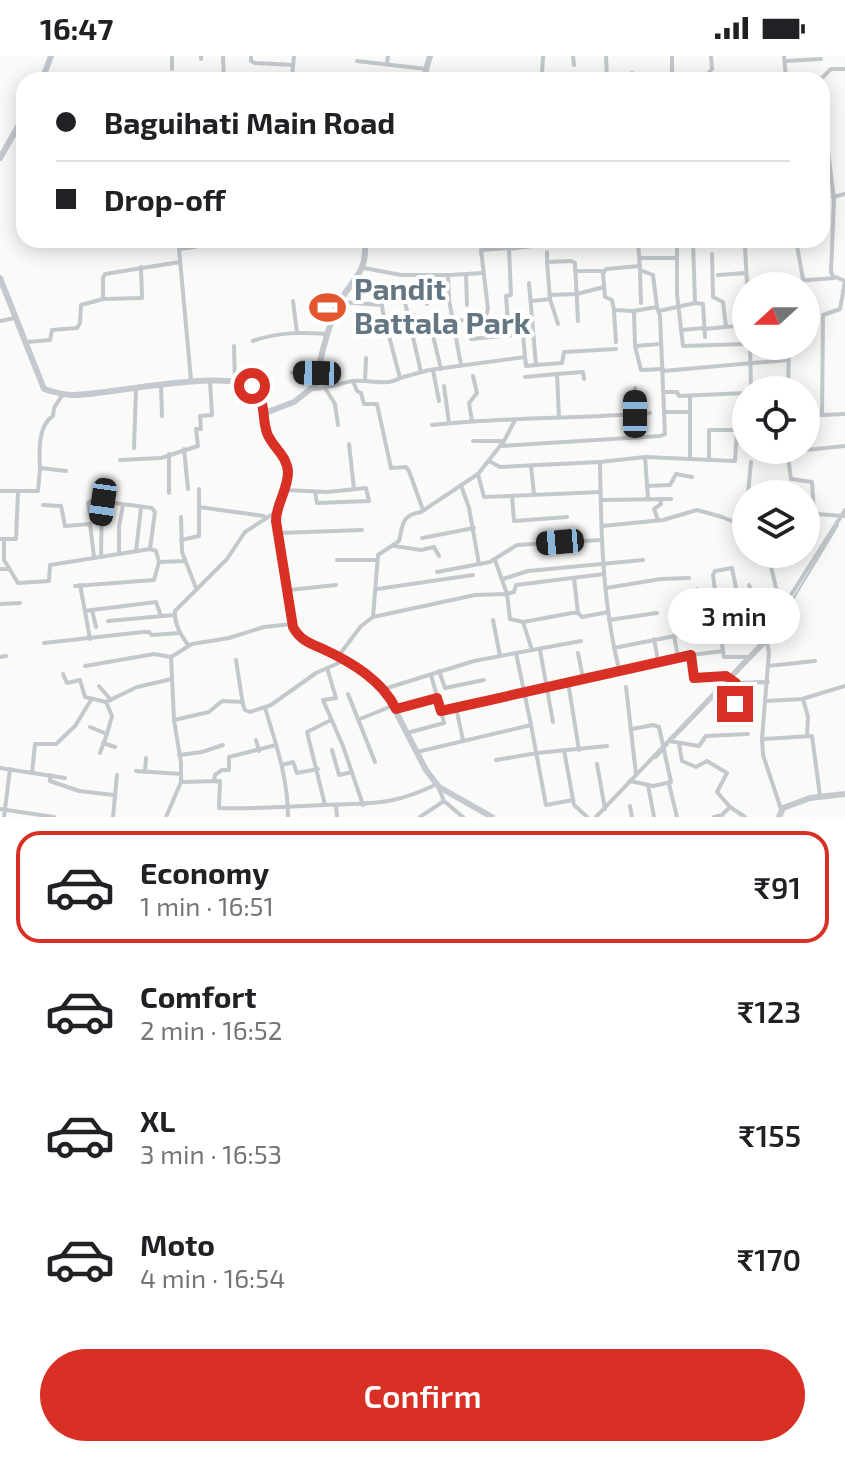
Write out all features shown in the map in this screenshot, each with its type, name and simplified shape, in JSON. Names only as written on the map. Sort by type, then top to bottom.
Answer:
[{"type":"street","points":[[172,56],[172,69]]},
{"type":"street","points":[[251,56],[252,62],[293,65]]},
{"type":"street","points":[[292,72],[294,56]]},
{"type":"street","points":[[387,64],[388,56]]},
{"type":"street","points":[[425,72],[430,56]]},
{"type":"street","points":[[573,56],[574,65]]},
{"type":"street","points":[[785,59],[821,59]]},
{"type":"street","points":[[357,61],[426,69]]},
{"type":"street","points":[[0,158],[16,130]]},
{"type":"street","points":[[830,178],[833,197],[831,272],[836,278]]},
{"type":"street","points":[[833,197],[845,194]]},
{"type":"street","points":[[180,248],[191,380]]},
{"type":"street","points":[[265,413],[294,402],[317,384],[327,334],[340,302],[364,268],[365,248]]},
{"type":"street","points":[[452,322],[487,314],[482,249],[510,248],[511,295],[506,296],[509,336]]},
{"type":"street","points":[[639,248],[641,303]]},
{"type":"street","points":[[677,248],[679,307],[685,347],[732,346]]},
{"type":"street","points":[[693,248],[695,303]]},
{"type":"street","points":[[746,272],[748,248]]},
{"type":"street","points":[[797,248],[802,272]]},
{"type":"street","points":[[547,252],[550,297],[558,324]]},
{"type":"street","points":[[712,254],[713,297],[723,302],[726,327]]},
{"type":"street","points":[[640,258],[676,258]]},
{"type":"street","points":[[103,299],[105,274],[180,262]]},
{"type":"street","points":[[547,262],[575,263],[578,321]]},
{"type":"street","points":[[25,342],[50,340],[52,330],[77,328],[81,305],[103,299],[142,298],[141,267]]},
{"type":"street","points":[[364,268],[401,275],[483,273]]},
{"type":"street","points":[[473,441],[502,443],[660,436],[666,431],[662,344],[653,275],[640,268],[575,271]]},
{"type":"street","points":[[603,271],[605,297],[612,300],[614,310],[616,342]]},
{"type":"street","points":[[466,274],[467,305]]},
{"type":"street","points":[[718,275],[732,274]]},
{"type":"street","points":[[427,275],[427,304]]},
{"type":"street","points":[[448,275],[452,322],[461,365]]},
{"type":"street","points":[[0,278],[39,383],[44,389],[94,394],[191,380],[246,384],[255,389],[261,397],[268,435],[285,462],[288,474],[276,512],[276,533],[292,624],[303,641],[375,680],[384,689],[444,801],[463,817]]},
{"type":"street","points":[[820,278],[845,281],[840,309],[823,315],[822,415],[845,414]]},
{"type":"street","points":[[379,283],[400,378]]},
{"type":"street","points":[[529,283],[536,365]]},
{"type":"street","points":[[532,301],[604,287]]},
{"type":"street","points":[[404,298],[421,372]]},
{"type":"street","points":[[293,301],[297,333]]},
{"type":"street","points":[[340,302],[382,305]]},
{"type":"street","points":[[614,310],[703,304],[705,337]]},
{"type":"street","points":[[634,311],[635,346],[641,370],[788,360],[788,376]]},
{"type":"street","points":[[0,321],[15,318]]},
{"type":"street","points":[[681,330],[732,326]]},
{"type":"street","points":[[253,341],[269,335],[327,334]]},
{"type":"street","points":[[471,339],[523,334],[526,366],[562,363]]},
{"type":"street","points":[[433,336],[441,369]]},
{"type":"street","points":[[635,346],[662,344]]},
{"type":"street","points":[[234,346],[235,383]]},
{"type":"street","points":[[559,417],[562,353],[616,349]]},
{"type":"street","points":[[313,389],[353,381],[391,383],[421,372],[525,357]]},
{"type":"street","points":[[365,381],[366,358]]},
{"type":"street","points":[[750,360],[751,376]]},
{"type":"street","points":[[433,370],[439,401]]},
{"type":"street","points":[[525,377],[583,372],[584,379]]},
{"type":"street","points":[[292,373],[317,373]]},
{"type":"street","points":[[472,421],[469,403],[477,393],[473,376]]},
{"type":"street","points":[[120,460],[161,458],[198,446],[196,429],[201,429],[200,416],[212,415],[210,381]]},
{"type":"street","points":[[353,381],[364,404],[377,404],[391,468],[406,467],[423,510]]},
{"type":"street","points":[[161,383],[162,416]]},
{"type":"street","points":[[444,386],[449,423]]},
{"type":"street","points":[[325,388],[335,404],[338,425]]},
{"type":"street","points":[[635,388],[635,414]]},
{"type":"street","points":[[134,448],[136,389]]},
{"type":"street","points":[[663,392],[676,391],[679,396],[690,397],[732,394]]},
{"type":"street","points":[[0,491],[38,491],[39,453],[45,424],[53,416],[63,393]]},
{"type":"street","points":[[690,397],[690,459]]},
{"type":"street","points":[[665,412],[690,412]]},
{"type":"street","points":[[432,425],[525,417],[650,413]]},
{"type":"street","points":[[373,617],[380,552],[394,546],[400,538],[404,519],[478,474],[515,420]]},
{"type":"street","points":[[709,460],[709,430],[732,430]]},
{"type":"street","points":[[349,444],[354,489]]},
{"type":"street","points":[[820,448],[845,446]]},
{"type":"street","points":[[184,449],[188,489]]},
{"type":"street","points":[[169,454],[169,493]]},
{"type":"street","points":[[645,457],[648,499]]},
{"type":"street","points":[[489,461],[500,467],[645,457],[732,461]]},
{"type":"street","points":[[600,462],[604,574],[619,669]]},
{"type":"street","points":[[789,464],[791,479],[798,480]]},
{"type":"street","points":[[531,466],[534,494]]},
{"type":"street","points":[[40,468],[66,471]]},
{"type":"street","points":[[478,474],[484,497],[601,492]]},
{"type":"street","points":[[647,486],[670,485],[676,474],[692,477]]},
{"type":"street","points":[[461,484],[474,528],[479,564]]},
{"type":"street","points":[[285,490],[315,492],[366,488],[369,501],[317,503],[315,492]]},
{"type":"street","points":[[181,540],[199,536],[199,489]]},
{"type":"street","points":[[18,493],[16,539],[2,539],[4,560],[18,583],[49,581],[50,565],[156,550],[159,562],[154,580],[78,586],[90,639]]},
{"type":"street","points":[[512,495],[514,521],[567,517]]},
{"type":"street","points":[[658,520],[654,509],[661,504],[660,499]]},
{"type":"street","points":[[601,500],[671,499]]},
{"type":"street","points":[[90,513],[89,501],[152,508],[155,512],[150,549]]},
{"type":"street","points":[[101,556],[100,518],[103,502]]},
{"type":"street","points":[[43,505],[61,506],[67,526],[90,524],[94,557]]},
{"type":"street","points":[[119,554],[123,505]]},
{"type":"street","points":[[199,507],[266,517]]},
{"type":"street","points":[[136,551],[141,508]]},
{"type":"street","points":[[601,526],[671,519],[697,510],[732,521]]},
{"type":"street","points":[[596,817],[732,679],[747,657],[766,642],[781,609],[845,510]]},
{"type":"street","points":[[188,645],[174,615],[178,607],[227,559],[245,532],[276,512]]},
{"type":"street","points":[[820,514],[843,516]]},
{"type":"street","points":[[181,517],[184,561],[196,588]]},
{"type":"street","points":[[422,538],[474,528]]},
{"type":"street","points":[[276,533],[362,530]]},
{"type":"street","points":[[437,572],[495,560],[517,545],[601,540]]},
{"type":"street","points":[[394,546],[421,550],[434,547],[439,556]]},
{"type":"street","points":[[337,560],[377,560]]},
{"type":"street","points":[[495,560],[507,594],[510,619],[523,622],[578,613]]},
{"type":"street","points":[[503,579],[528,571],[643,560]]},
{"type":"street","points":[[159,562],[184,561]]},
{"type":"street","points":[[736,588],[732,568],[715,571],[713,575],[724,657],[747,657]]},
{"type":"street","points":[[771,568],[781,609]]},
{"type":"street","points":[[0,569],[8,569]]},
{"type":"street","points":[[236,660],[245,710],[250,712],[265,708],[340,660],[361,626],[373,617],[475,595],[507,594],[514,592],[516,585],[604,574]]},
{"type":"street","points":[[377,589],[473,575]]},
{"type":"street","points":[[574,578],[578,613],[582,617],[608,612]]},
{"type":"street","points":[[606,588],[689,578]]},
{"type":"street","points":[[287,590],[336,585]]},
{"type":"street","points":[[749,585],[760,613],[766,642],[768,682],[763,755],[780,814]]},
{"type":"street","points":[[614,648],[701,630],[697,589]]},
{"type":"street","points":[[85,611],[156,602],[161,616]]},
{"type":"street","points":[[0,604],[20,603]]},
{"type":"street","points":[[92,610],[96,627]]},
{"type":"street","points":[[609,620],[657,613]]},
{"type":"street","points":[[108,621],[174,615]]},
{"type":"street","points":[[493,620],[500,656]]},
{"type":"street","points":[[523,622],[532,650]]},
{"type":"street","points":[[85,666],[154,654],[171,657],[188,645],[229,638],[264,627],[292,624]]},
{"type":"street","points":[[44,643],[143,632],[152,635],[180,633]]},
{"type":"street","points":[[674,636],[678,657]]},
{"type":"street","points":[[654,639],[658,661]]},
{"type":"street","points":[[384,689],[500,656],[581,641]]},
{"type":"street","points":[[540,650],[553,722]]},
{"type":"street","points":[[441,711],[619,669],[723,651]]},
{"type":"street","points":[[516,653],[546,805],[573,800]]},
{"type":"street","points":[[578,653],[583,678]]},
{"type":"street","points":[[691,655],[694,678],[768,682]]},
{"type":"street","points":[[166,817],[181,782],[171,657]]},
{"type":"street","points":[[768,666],[815,661]]},
{"type":"street","points":[[327,668],[336,698],[323,700],[363,805]]},
{"type":"street","points":[[439,671],[445,688],[484,680]]},
{"type":"street","points":[[63,674],[67,683],[80,680],[83,695],[91,700],[108,701],[137,687],[172,679]]},
{"type":"street","points":[[407,733],[444,723],[431,674]]},
{"type":"street","points":[[732,679],[734,724]]},
{"type":"street","points":[[568,682],[579,750]]},
{"type":"street","points":[[99,686],[112,716],[100,753]]},
{"type":"street","points":[[766,701],[802,699],[845,686]]},
{"type":"street","points":[[626,687],[636,774]]},
{"type":"street","points":[[348,694],[375,762]]},
{"type":"street","points":[[360,719],[437,698]]},
{"type":"street","points":[[802,699],[808,717],[807,736]]},
{"type":"street","points":[[32,773],[35,744],[56,744],[75,726],[91,700]]},
{"type":"street","points":[[174,720],[209,712],[222,701],[243,702]]},
{"type":"street","points":[[265,708],[282,765],[288,817]]},
{"type":"street","points":[[457,712],[463,740]]},
{"type":"street","points":[[325,805],[307,732],[331,720]]},
{"type":"street","points":[[417,752],[531,725]]},
{"type":"street","points":[[632,729],[658,726],[677,817]]},
{"type":"street","points":[[90,727],[107,734]]},
{"type":"street","points":[[669,741],[699,746],[706,736],[748,734]]},
{"type":"street","points":[[762,739],[813,738],[820,796]]},
{"type":"street","points":[[256,740],[259,751]]},
{"type":"street","points":[[103,743],[115,747]]},
{"type":"street","points":[[679,744],[682,761],[696,767],[707,761],[727,773],[717,792],[730,807],[745,817]]},
{"type":"street","points":[[179,755],[223,745]]},
{"type":"street","points":[[214,781],[215,775],[229,770],[229,757],[276,745]]},
{"type":"street","points":[[496,760],[607,746]]},
{"type":"street","points":[[332,750],[339,775],[352,772]]},
{"type":"street","points":[[564,750],[573,800],[587,817]]},
{"type":"street","points":[[145,772],[146,758]]},
{"type":"street","points":[[282,765],[293,762],[297,773],[318,769]]},
{"type":"street","points":[[597,764],[605,809]]},
{"type":"street","points":[[0,768],[65,778]]},
{"type":"street","points":[[4,817],[10,769]]},
{"type":"street","points":[[136,771],[181,774]]},
{"type":"street","points":[[50,775],[50,781],[61,786],[114,795]]},
{"type":"street","points":[[113,817],[117,775]]},
{"type":"street","points":[[181,782],[220,781],[219,808],[363,805],[395,801],[438,785]]},
{"type":"street","points":[[630,781],[648,785],[669,783]]},
{"type":"street","points":[[438,785],[492,817]]},
{"type":"street","points":[[648,785],[654,817]]},
{"type":"street","points":[[780,814],[788,805],[820,796],[845,794]]},
{"type":"street","points":[[420,817],[444,801]]},
{"type":"street","points":[[336,805],[337,817]]},
{"type":"street","points":[[630,806],[632,817]]},
{"type":"street","points":[[714,817],[722,815],[730,807]]},
{"type":"street","points":[[3,809],[54,817]]},
{"type":"waterway","points":[[769,639],[838,525]]},
{"type":"waterway","points":[[674,738],[765,644]]},
{"type":"waterway","points":[[656,758],[668,744]]},
{"type":"place","name":"Pandit Battala Park","points":[[328,307]]},
{"type":"route","points":[[252,386],[261,397],[268,435],[281,451],[288,474],[277,506],[276,521],[293,627],[303,641],[325,650],[382,685],[396,709],[437,698],[441,711],[691,655],[694,678],[726,676],[736,683],[735,704]]}]
